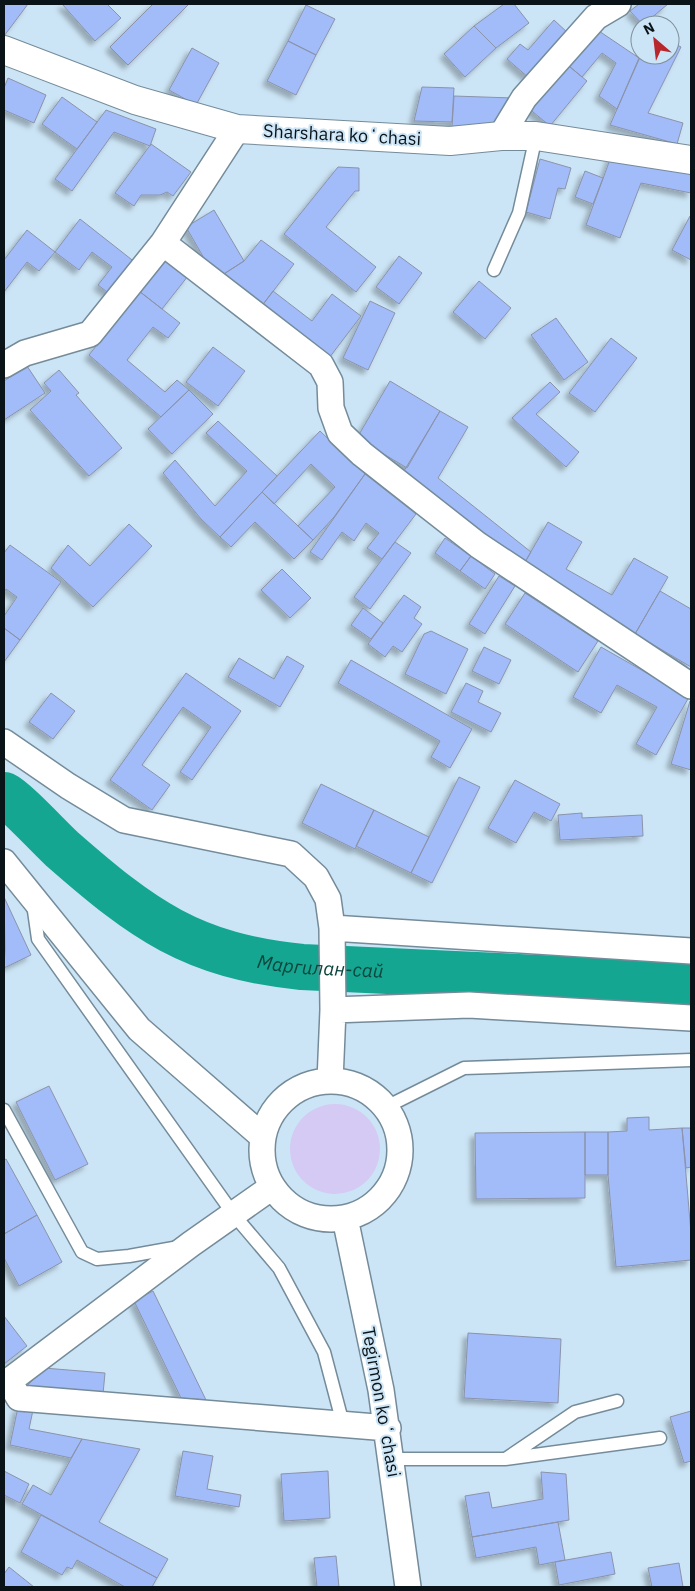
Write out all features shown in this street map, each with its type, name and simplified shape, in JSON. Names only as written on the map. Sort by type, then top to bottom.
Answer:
[{"type":"street","points":[[501,136],[524,98],[596,17],[618,4]]},
{"type":"street","name":"Sharshara koʻchasi","points":[[4,50],[136,100],[237,129],[450,141],[501,136],[536,136],[691,160]]},
{"type":"street","points":[[4,365],[25,353],[90,334],[163,243],[237,129]]},
{"type":"street","points":[[163,243],[321,365],[330,382],[331,408],[340,433],[362,454],[478,545],[691,686]]},
{"type":"street","points":[[4,742],[68,786],[124,820],[291,854],[316,877],[328,899],[332,928],[333,1010],[330,1081]]},
{"type":"street","points":[[4,862],[139,1029],[263,1137]]},
{"type":"street","points":[[332,928],[691,951]]},
{"type":"street","points":[[333,1010],[469,1005],[691,1018]]},
{"type":"street","points":[[330,1081],[361,1087],[375,1096],[386,1107],[394,1121],[399,1136],[398,1167],[384,1194],[373,1205],[345,1218],[331,1220],[304,1214],[291,1207],[272,1187],[263,1163],[263,1137],[276,1108],[286,1097],[300,1088],[330,1081]]},
{"type":"street","points":[[272,1187],[191,1244],[10,1381],[19,1398],[388,1428]]},
{"type":"street","name":"Tegirmon koʻchasi","points":[[345,1218],[388,1428],[408,1587]]},
{"type":"lane","points":[[494,270],[519,213],[536,136]]},
{"type":"lane","points":[[33,896],[38,939],[234,1215],[279,1268],[324,1352],[343,1424]]},
{"type":"lane","points":[[386,1107],[464,1068],[691,1060]]},
{"type":"lane","points":[[4,1110],[82,1252],[97,1259],[129,1256],[191,1244]]},
{"type":"lane","points":[[505,1459],[576,1412],[617,1401]]},
{"type":"lane","points":[[393,1459],[505,1459],[660,1438]]},
{"type":"shaded area","points":[[335,1104],[352,1108],[367,1117],[376,1132],[380,1149],[376,1166],[367,1181],[352,1190],[335,1194],[318,1190],[303,1181],[294,1166],[290,1149],[294,1132],[303,1117],[318,1108]]},
{"type":"building","points":[[4,4],[28,4],[4,36]]},
{"type":"building","points":[[62,4],[107,4],[121,18],[95,41]]},
{"type":"building","points":[[153,4],[189,4],[128,65],[110,47]]},
{"type":"building","points":[[504,4],[514,4],[529,23],[496,48],[474,26]]},
{"type":"building","points":[[639,4],[668,4],[655,15],[634,15],[630,11]]},
{"type":"building","points":[[306,5],[335,19],[316,55],[288,41]]},
{"type":"building","points":[[554,20],[568,33],[529,78],[507,59],[520,44],[528,50]]},
{"type":"building","points":[[474,26],[496,48],[465,77],[444,54]]},
{"type":"building","points":[[596,29],[630,52],[630,65],[636,65],[617,109],[599,96],[616,63],[602,53],[582,77],[564,62]]},
{"type":"building","points":[[288,41],[316,55],[296,95],[267,81]]},
{"type":"building","points":[[192,48],[219,63],[196,105],[169,90]]},
{"type":"building","points":[[564,62],[587,81],[550,126],[527,107]]},
{"type":"building","points":[[637,65],[672,65],[648,113],[683,123],[677,144],[610,125]]},
{"type":"building","points":[[8,78],[46,95],[34,123],[4,110],[4,88]]},
{"type":"building","points":[[422,87],[454,88],[452,122],[414,121]]},
{"type":"building","points":[[454,96],[513,98],[493,129],[452,127]]},
{"type":"building","points":[[62,97],[97,122],[77,149],[42,124]]},
{"type":"building","points":[[106,110],[156,129],[150,146],[114,132],[72,191],[55,179]]},
{"type":"building","points":[[151,144],[191,172],[173,196],[167,192],[160,195],[141,195],[134,206],[115,193]]},
{"type":"building","points":[[612,154],[691,171],[691,193],[641,183],[620,238],[586,225]]},
{"type":"building","points":[[540,159],[571,168],[565,189],[558,188],[550,219],[526,212]]},
{"type":"building","points":[[338,167],[359,168],[359,191],[355,191],[326,227],[376,267],[356,292],[284,234]]},
{"type":"building","points":[[585,171],[603,178],[593,204],[575,197]]},
{"type":"building","points":[[214,210],[244,261],[216,279],[186,227]]},
{"type":"building","points":[[691,217],[691,260],[672,250]]},
{"type":"building","points":[[80,219],[136,263],[111,295],[98,285],[112,267],[92,252],[79,270],[55,252]]},
{"type":"building","points":[[27,230],[55,252],[39,271],[27,262],[4,292],[4,260]]},
{"type":"building","points":[[261,240],[294,264],[258,311],[216,279],[244,261]]},
{"type":"building","points":[[399,256],[422,273],[399,304],[376,287]]},
{"type":"building","points":[[164,258],[188,276],[162,309],[139,291]]},
{"type":"building","points":[[479,281],[511,308],[485,339],[453,312]]},
{"type":"building","points":[[139,291],[180,323],[168,338],[153,327],[127,360],[165,392],[177,380],[189,390],[161,417],[89,355]]},
{"type":"building","points":[[273,291],[312,321],[332,294],[361,316],[326,362],[258,311]]},
{"type":"building","points":[[370,301],[395,313],[368,370],[343,358]]},
{"type":"building","points":[[556,318],[588,362],[564,380],[531,335]]},
{"type":"building","points":[[611,338],[637,358],[595,412],[569,393]]},
{"type":"building","points":[[213,347],[245,371],[218,406],[186,382]]},
{"type":"building","points":[[27,366],[45,393],[4,420],[4,381]]},
{"type":"building","points":[[59,370],[79,393],[76,395],[122,448],[89,476],[30,410],[51,391],[44,383]]},
{"type":"building","points":[[390,381],[440,411],[407,468],[357,438]]},
{"type":"building","points":[[550,382],[560,392],[536,414],[579,452],[566,467],[512,418]]},
{"type":"building","points":[[189,390],[213,414],[172,454],[148,429]]},
{"type":"building","points":[[440,411],[468,427],[438,478],[531,552],[521,569],[401,476]]},
{"type":"building","points":[[218,421],[277,476],[220,537],[201,519],[163,473],[175,460],[215,506],[247,471],[206,433]]},
{"type":"building","points":[[320,431],[365,474],[334,517],[313,540],[298,526],[335,487],[311,464],[274,504],[262,492]]},
{"type":"building","points":[[365,474],[416,514],[382,559],[367,548],[379,533],[366,523],[354,541],[342,532],[322,560],[310,552]]},
{"type":"building","points":[[262,492],[313,540],[294,559],[255,522],[231,547],[220,537]]},
{"type":"building","points":[[548,522],[582,542],[566,569],[612,595],[634,558],[668,577],[635,634],[521,569]]},
{"type":"building","points":[[129,524],[152,546],[93,607],[51,568],[68,545],[90,566]]},
{"type":"building","points":[[445,538],[471,556],[460,571],[435,553]]},
{"type":"building","points":[[395,542],[411,553],[370,609],[354,597]]},
{"type":"building","points":[[10,545],[61,582],[20,640],[4,628],[4,616],[17,597],[6,589],[4,593],[4,553]]},
{"type":"building","points":[[471,556],[495,574],[485,589],[460,571]]},
{"type":"building","points":[[282,569],[311,598],[290,618],[261,590]]},
{"type":"building","points":[[499,576],[515,586],[485,634],[469,624]]},
{"type":"building","points":[[660,591],[691,609],[691,667],[635,634]]},
{"type":"building","points":[[525,593],[598,641],[578,672],[505,624]]},
{"type":"building","points":[[404,595],[421,607],[414,618],[422,624],[402,652],[393,646],[385,657],[368,644]]},
{"type":"building","points":[[363,608],[383,623],[371,639],[351,625]]},
{"type":"building","points":[[4,628],[20,640],[4,662]]},
{"type":"building","points":[[431,631],[468,649],[446,694],[405,674],[424,634]]},
{"type":"building","points":[[484,647],[511,660],[499,684],[472,671]]},
{"type":"building","points":[[601,647],[689,697],[656,755],[636,744],[657,707],[617,685],[601,713],[573,697]]},
{"type":"building","points":[[287,656],[304,666],[280,707],[228,677],[239,658],[274,679]]},
{"type":"building","points":[[351,660],[472,729],[450,768],[431,757],[440,741],[338,683]]},
{"type":"building","points":[[186,673],[241,711],[192,780],[180,772],[211,727],[183,707],[142,765],[170,785],[152,810],[110,780]]},
{"type":"building","points":[[466,683],[483,691],[478,702],[501,713],[491,732],[451,712]]},
{"type":"building","points":[[51,693],[75,711],[53,739],[29,722]]},
{"type":"building","points":[[691,701],[691,770],[671,764]]},
{"type":"building","points":[[459,777],[480,787],[432,883],[411,873]]},
{"type":"building","points":[[515,780],[560,804],[551,821],[534,812],[516,843],[488,828]]},
{"type":"building","points":[[321,784],[374,810],[355,849],[302,823]]},
{"type":"building","points":[[374,810],[429,837],[411,873],[356,846]]},
{"type":"building","points":[[582,813],[582,818],[642,815],[643,836],[560,840],[558,815]]},
{"type":"building","points":[[4,897],[31,955],[4,968],[5,949]]},
{"type":"building","points":[[49,1086],[88,1164],[55,1180],[16,1102]]},
{"type":"building","points":[[649,1117],[649,1130],[682,1128],[691,1233],[691,1260],[616,1267],[608,1175],[608,1132],[627,1131],[627,1118]]},
{"type":"building","points":[[682,1128],[691,1128],[691,1167],[686,1168]]},
{"type":"building","points":[[585,1132],[608,1132],[608,1175],[585,1175]]},
{"type":"building","points":[[585,1132],[585,1198],[476,1199],[475,1133]]},
{"type":"building","points":[[6,1159],[37,1215],[4,1234],[4,1160]]},
{"type":"building","points":[[37,1215],[62,1262],[19,1286],[4,1258],[4,1234]]},
{"type":"building","points":[[153,1291],[206,1400],[181,1398],[134,1301]]},
{"type":"building","points":[[4,1316],[27,1346],[4,1364]]},
{"type":"building","points":[[468,1333],[561,1339],[558,1403],[464,1398]]},
{"type":"building","points":[[44,1368],[105,1373],[103,1394],[26,1387]]},
{"type":"building","points":[[18,1407],[33,1410],[29,1429],[82,1439],[71,1458],[10,1445]]},
{"type":"building","points":[[691,1411],[691,1461],[684,1463],[670,1417]]},
{"type":"building","points":[[82,1439],[140,1449],[99,1522],[168,1559],[157,1578],[22,1504],[33,1485],[51,1495]]},
{"type":"building","points":[[183,1451],[213,1456],[207,1489],[241,1495],[239,1507],[175,1496]]},
{"type":"building","points":[[4,1471],[29,1484],[20,1503],[4,1495]]},
{"type":"building","points":[[328,1471],[330,1518],[284,1521],[281,1474]]},
{"type":"building","points":[[541,1472],[566,1474],[569,1520],[472,1537],[465,1496],[489,1492],[492,1508],[543,1499]]},
{"type":"building","points":[[41,1515],[157,1578],[152,1587],[125,1587],[77,1560],[72,1569],[67,1567],[62,1575],[21,1552]]},
{"type":"building","points":[[558,1522],[565,1560],[539,1565],[536,1547],[476,1558],[472,1537]]},
{"type":"building","points":[[611,1552],[615,1574],[559,1585],[555,1562]]},
{"type":"building","points":[[336,1556],[339,1587],[317,1587],[314,1558]]},
{"type":"building","points":[[679,1563],[683,1587],[652,1587],[648,1568]]},
{"type":"building","points":[[9,1567],[34,1587],[4,1587],[4,1574]]},
{"type":"waterway","name":"Маргилан-сай","points":[[4,795],[16,804],[62,849],[118,896],[171,930],[199,944],[229,954],[263,962],[302,967],[691,985]]}]
